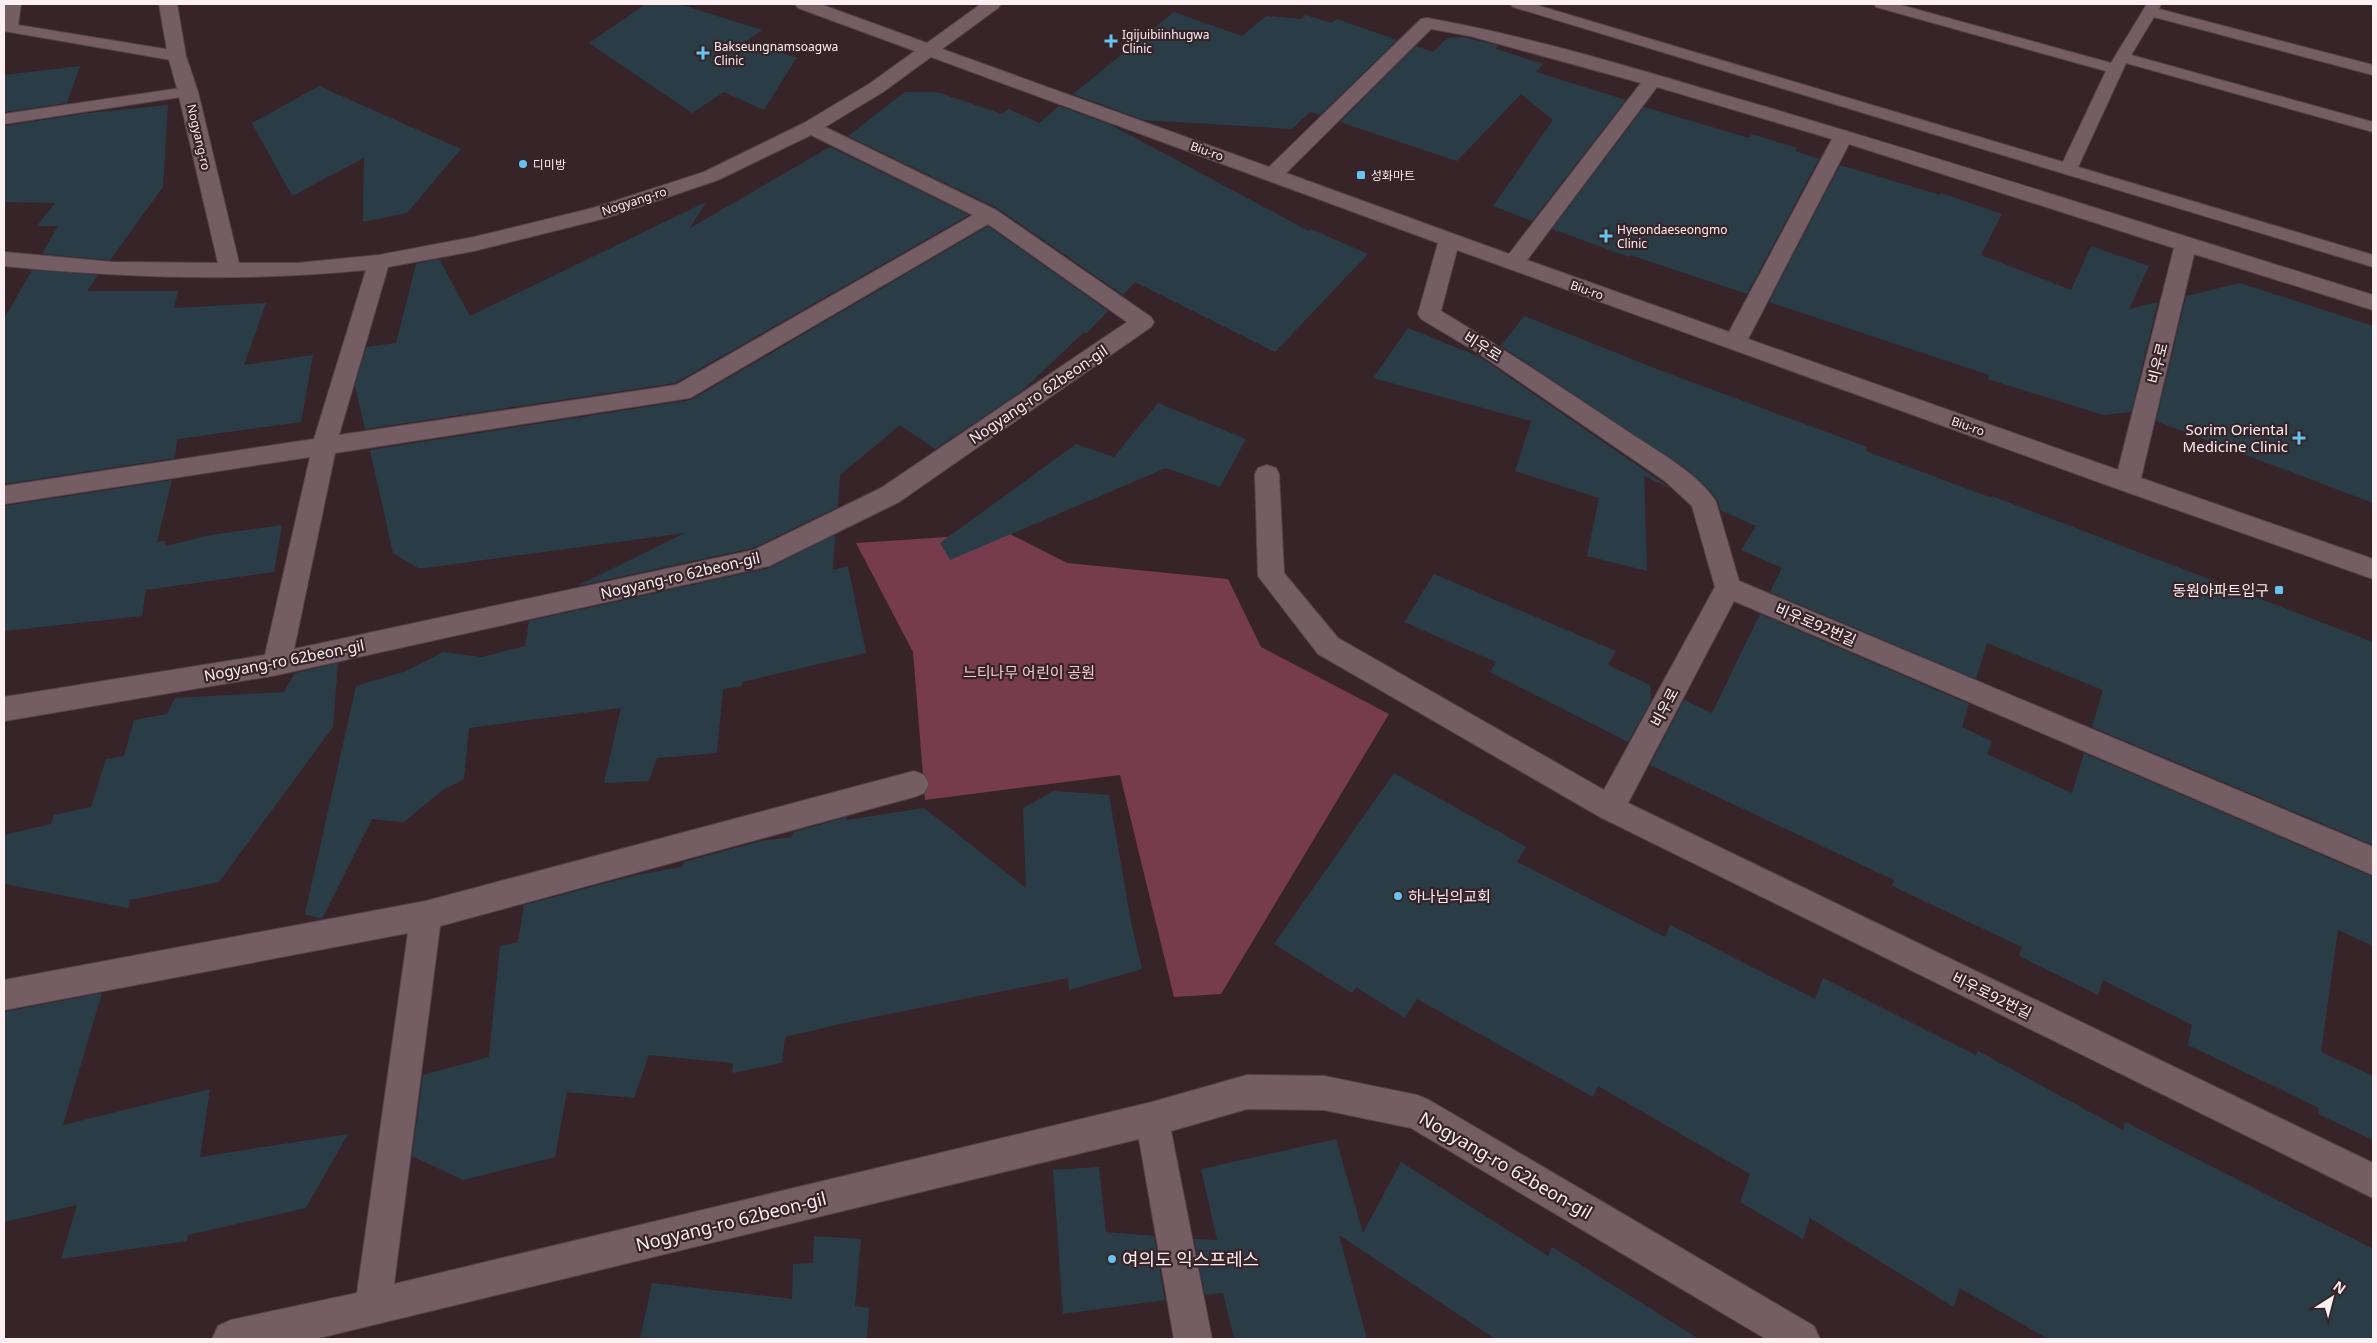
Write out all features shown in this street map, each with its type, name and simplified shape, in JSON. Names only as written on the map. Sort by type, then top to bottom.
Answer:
[{"type":"street","name":"Nogyang-ro","points":[[168,4],[177,56],[188,92],[230,270]]},
{"type":"street","name":"Biu-ro","points":[[804,4],[1274,175],[1449,242],[1513,263],[2373,569]]},
{"type":"street","name":"Nogyang-ro","points":[[4,259],[113,269],[298,270],[379,262],[474,244],[599,212],[711,176],[810,127],[876,88],[992,4]]},
{"type":"street","points":[[1274,175],[1427,23],[1472,31],[1653,80],[1843,136],[2373,303]]},
{"type":"street","points":[[1513,263],[1653,80]]},
{"type":"street","name":"Nogyang-ro 62beon-gil","points":[[4,709],[277,664],[760,559],[890,495],[1143,322],[989,215],[810,127]]},
{"type":"street","points":[[1735,343],[1843,136]]},
{"type":"street","points":[[4,495],[324,448],[682,392],[989,215]]},
{"type":"street","name":"비우로","points":[[1449,242],[1429,314],[1486,348],[1674,474],[1703,502],[1728,587],[1610,808]]},
{"type":"street","name":"비우로","points":[[2127,482],[2186,243]]},
{"type":"street","points":[[277,664],[324,448],[379,262]]},
{"type":"street","points":[[1267,474],[1271,576],[1328,646],[1610,808]]},
{"type":"street","name":"비우로92번길","points":[[1728,587],[2373,861]]},
{"type":"street","points":[[4,995],[426,915],[914,784]]},
{"type":"street","name":"비우로92번길","points":[[1610,808],[2373,1181]]},
{"type":"street","points":[[373,1308],[426,915]]},
{"type":"street","name":"Nogyang-ro 62beon-gil","points":[[230,1339],[308,1330],[373,1308],[1152,1118],[1247,1092],[1324,1093],[1417,1112],[1782,1334]]},
{"type":"street","points":[[1152,1118],[1193,1339]]},
{"type":"lane","points":[[13,4],[10,28],[177,56]]},
{"type":"lane","points":[[1518,4],[2373,261]]},
{"type":"lane","points":[[1881,4],[2373,127]]},
{"type":"lane","points":[[2068,170],[2118,63],[2152,8],[2373,70]]},
{"type":"lane","points":[[4,119],[188,92]]},
{"type":"green space","name":"느티나무 어린이 공원","points":[[1008,533],[1067,563],[1228,579],[1261,647],[1389,714],[1221,994],[1174,997],[1120,775],[925,800],[913,652],[856,543]]},
{"type":"building","points":[[646,4],[679,4],[762,30],[742,44],[797,57],[764,110],[724,92],[692,113],[589,43]]},
{"type":"building","points":[[1174,12],[1242,36],[1266,16],[1301,19],[1306,15],[1331,23],[1337,19],[1397,40],[1320,115],[1310,112],[1292,129],[1144,120],[1073,94]]},
{"type":"building","points":[[1463,37],[1497,45],[1496,49],[1543,64],[1536,72],[1626,100],[1532,221],[1493,206],[1553,120],[1521,94],[1457,161],[1340,122],[1416,46],[1433,52],[1447,38]]},
{"type":"building","points":[[80,66],[67,103],[4,112],[4,75]]},
{"type":"building","points":[[319,86],[461,149],[407,213],[363,222],[364,158],[292,196],[252,123]]},
{"type":"building","points":[[905,92],[937,92],[1002,114],[1009,109],[1039,123],[1059,106],[1109,124],[1309,231],[1311,229],[1368,254],[1275,352],[1135,282],[1123,295],[997,208],[848,136]]},
{"type":"building","points":[[168,105],[163,187],[110,260],[42,254],[58,226],[37,226],[55,203],[4,202],[4,126],[89,113]]},
{"type":"building","points":[[1644,107],[1749,138],[1752,134],[1797,148],[1795,151],[1819,159],[1747,294],[1630,255],[1629,257],[1552,229]]},
{"type":"building","points":[[830,147],[969,215],[675,383],[365,429],[355,386],[366,347],[396,343],[416,264],[439,259],[470,316],[706,202],[690,228]]},
{"type":"building","points":[[1840,165],[1940,195],[1941,193],[2002,214],[1981,255],[2071,290],[2091,246],[2149,266],[2129,309],[2158,302],[2131,412],[2103,415],[1988,379],[1989,375],[1769,302]]},
{"type":"building","points":[[988,226],[1108,311],[1087,333],[1083,333],[1022,391],[935,449],[900,425],[840,475],[838,507],[753,548],[577,586],[685,533],[425,568],[418,568],[393,553],[370,450],[691,400]]},
{"type":"building","points":[[32,270],[98,275],[87,291],[178,291],[174,308],[266,303],[244,365],[313,355],[301,422],[177,439],[175,458],[4,484],[4,319]]},
{"type":"building","points":[[2240,283],[2373,326],[2373,503],[2156,421],[2186,296]]},
{"type":"building","points":[[1524,316],[1659,370],[1867,447],[1866,451],[1992,498],[1992,496],[2373,642],[2373,845],[2092,727],[2103,690],[1987,643],[1976,679],[1770,592],[1782,568],[1741,550],[1756,526],[1720,510],[1718,501],[1710,490],[1688,470],[1501,346]]},
{"type":"building","points":[[1408,328],[1480,357],[1670,488],[1644,476],[1647,571],[1587,556],[1599,498],[1515,471],[1531,421],[1373,378]]},
{"type":"building","points":[[1158,403],[1246,439],[1220,487],[1166,468],[950,560],[940,543],[1076,444],[1114,457]]},
{"type":"building","points":[[172,480],[157,542],[165,541],[165,546],[211,535],[282,525],[274,572],[146,590],[142,616],[4,631],[4,506]]},
{"type":"building","points":[[835,535],[833,570],[848,566],[866,653],[742,682],[742,686],[723,689],[717,753],[657,758],[649,781],[604,783],[621,708],[469,728],[464,779],[440,792],[404,822],[372,819],[322,919],[305,914],[356,686],[406,671],[443,652],[482,657],[525,646],[529,621],[769,568]]},
{"type":"building","points":[[1434,574],[1616,651],[1608,665],[1650,685],[1651,701],[1628,742],[1490,672],[1496,662],[1404,622]]},
{"type":"building","points":[[1760,614],[1969,704],[1962,727],[1992,741],[1987,754],[2072,793],[2084,753],[2373,877],[2373,946],[2338,930],[2321,1052],[2373,1076],[2373,1140],[2318,1114],[2319,1108],[2188,1045],[2192,1025],[2103,980],[2098,995],[2019,956],[2022,947],[1892,886],[1894,880],[1650,765],[1684,700],[1712,713]]},
{"type":"building","points":[[338,663],[333,727],[219,882],[130,900],[128,908],[4,884],[4,835],[51,824],[54,815],[91,807],[106,759],[124,756],[134,720],[167,714],[175,698],[284,692],[295,673]]},
{"type":"building","points":[[1394,773],[1526,847],[1517,862],[1665,937],[1670,925],[1815,999],[1823,978],[1976,1055],[1978,1051],[2123,1130],[2125,1122],[2373,1249],[2373,1339],[2048,1339],[1960,1288],[1954,1307],[1810,1218],[1803,1239],[1740,1202],[1750,1174],[1598,1086],[1593,1097],[1417,999],[1405,1018],[1356,987],[1352,993],[1274,944]]},
{"type":"building","points":[[1054,791],[1109,795],[1131,922],[1142,969],[1069,990],[1068,978],[840,1024],[785,1037],[782,1063],[732,1073],[733,1063],[649,1055],[634,1098],[567,1092],[555,1157],[463,1180],[412,1156],[423,1075],[489,1057],[500,946],[518,942],[524,905],[632,876],[681,867],[684,862],[761,841],[792,837],[794,832],[847,817],[847,820],[924,808],[1026,888],[1023,808]]},
{"type":"building","points":[[102,993],[63,1125],[210,1089],[200,1157],[348,1134],[306,1208],[188,1235],[187,1241],[61,1259],[77,1205],[4,1222],[4,1012]]},
{"type":"building","points":[[1336,1139],[1363,1233],[1401,1162],[1548,1256],[1552,1247],[1699,1339],[1495,1339],[1339,1235],[1367,1339],[1234,1339],[1223,1293],[1205,1295],[1194,1239],[1217,1240],[1201,1169]]},
{"type":"building","points":[[1099,1167],[1106,1232],[1154,1236],[1165,1300],[1063,1314],[1053,1170]]},
{"type":"building","points":[[814,1236],[861,1239],[855,1306],[869,1308],[867,1339],[640,1339],[652,1283],[792,1299],[793,1264],[813,1263]]},
{"type":"place","name":"Igijuibiinhugwa Clinic","points":[[1111,41]]},
{"type":"place","name":"Bakseungnamsoagwa Clinic","points":[[703,53]]},
{"type":"place","name":"디미방","points":[[523,164]]},
{"type":"place","name":"성화마트","points":[[1361,175]]},
{"type":"place","name":"Hyeondaeseongmo Clinic","points":[[1606,236]]},
{"type":"place","name":"Sorim Oriental Medicine Clinic","points":[[2299,438]]},
{"type":"place","name":"동원아파트입구","points":[[2279,590]]},
{"type":"place","name":"하나님의교회","points":[[1398,896]]},
{"type":"place","name":"여의도 익스프레스","points":[[1112,1259]]}]
